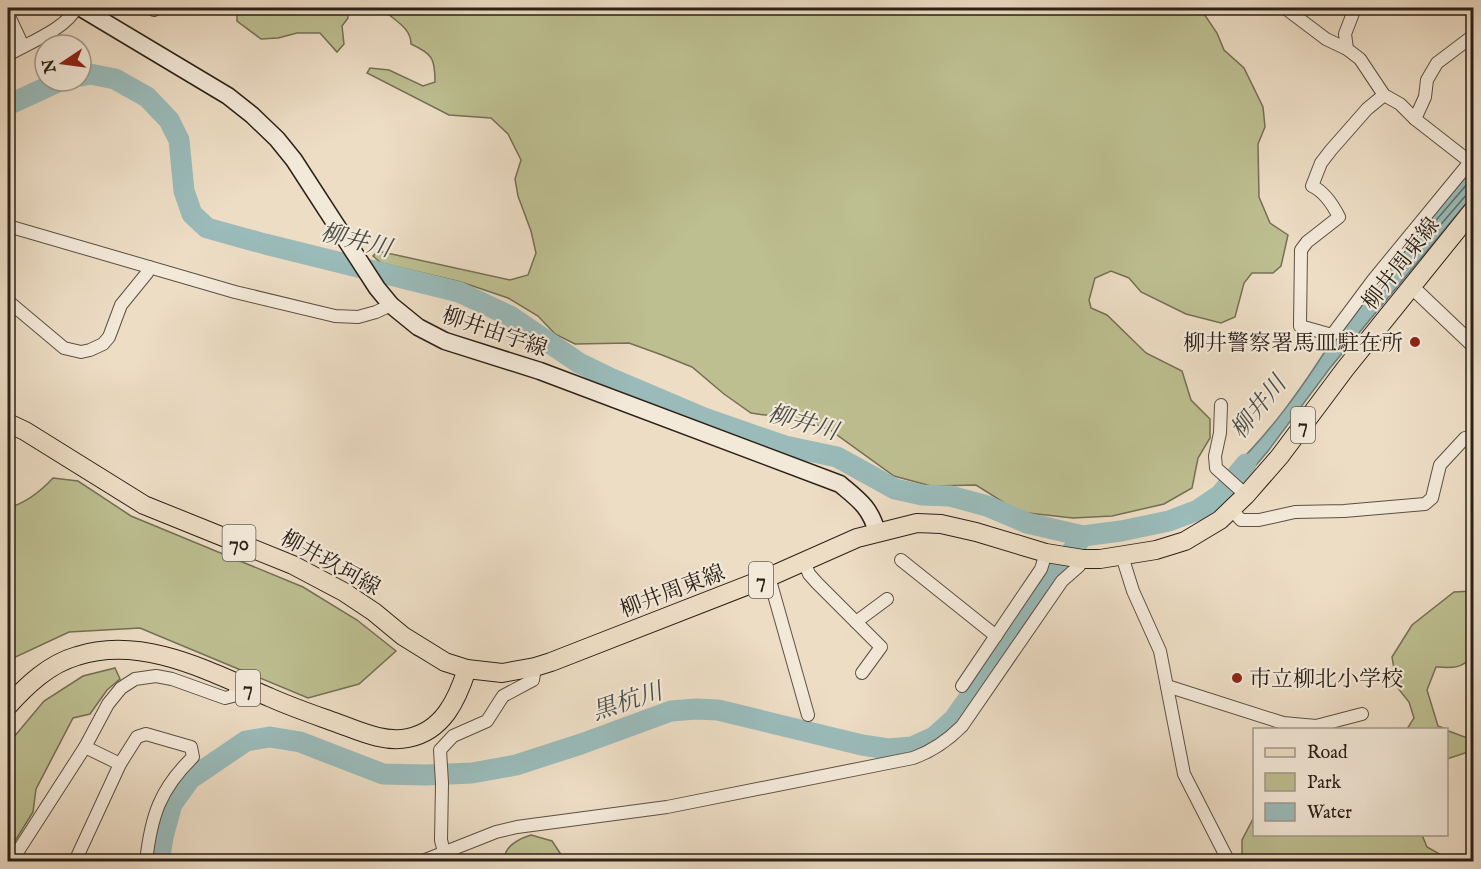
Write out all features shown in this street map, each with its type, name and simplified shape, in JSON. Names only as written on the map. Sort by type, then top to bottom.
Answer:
[{"type":"main road","name":"柳井由宇線","points":[[81,8],[228,96],[252,115],[277,139],[294,160],[377,288],[391,305],[418,327],[445,341],[540,371],[840,484],[872,515],[877,532]]},
{"type":"main road","name":"柳井周東線","points":[[467,669],[502,673],[535,667],[770,577],[857,538],[917,523],[941,524],[1052,554],[1081,558],[1100,559],[1122,556],[1156,550],[1185,541],[1232,510],[1244,493],[1280,456],[1345,369],[1473,209]]},
{"type":"main road","name":"柳井玖珂線","points":[[8,423],[25,431],[144,505],[293,565],[334,586],[374,612],[426,652],[467,669]]},
{"type":"main road","name":"7","points":[[8,706],[28,685],[50,668],[76,656],[108,650],[138,651],[168,657],[363,733],[389,739],[407,738],[425,732],[450,710],[467,669]]},
{"type":"street","points":[[8,54],[62,25],[76,8]]},
{"type":"street","points":[[1285,8],[1326,39],[1347,49],[1360,59],[1384,95],[1400,104],[1415,119],[1472,162],[1372,280],[1332,335],[1300,326],[1301,250],[1307,242],[1339,217],[1333,205],[1312,186],[1321,163],[1331,150],[1367,109],[1384,95]]},
{"type":"street","points":[[1347,49],[1345,34],[1355,8]]},
{"type":"street","points":[[8,14],[24,46]]},
{"type":"street","points":[[1415,119],[1425,97],[1427,80],[1437,63],[1473,35]]},
{"type":"street","points":[[8,226],[235,292],[335,316],[358,317],[391,305]]},
{"type":"street","points":[[8,301],[64,348],[90,350],[103,344],[109,337],[121,305],[147,273],[149,267]]},
{"type":"street","points":[[1412,287],[1473,346]]},
{"type":"street","points":[[1221,405],[1220,433],[1215,456],[1216,468],[1244,493]]},
{"type":"street","points":[[1232,510],[1241,520],[1259,520],[1295,513],[1425,504],[1431,498],[1440,465],[1465,438],[1472,437]]},
{"type":"street","points":[[962,686],[1052,554]]},
{"type":"street","points":[[1122,556],[1133,591],[1160,651],[1184,774],[1229,861]]},
{"type":"street","points":[[420,861],[496,832],[518,827],[697,802],[913,758],[929,752],[946,742],[962,726],[1062,581],[1079,566],[1081,558]]},
{"type":"street","points":[[901,560],[996,636]]},
{"type":"street","points":[[804,561],[809,574],[817,583],[881,647],[862,673]]},
{"type":"street","points":[[770,577],[808,715]]},
{"type":"street","points":[[856,622],[886,599]]},
{"type":"street","points":[[444,852],[441,840],[440,750],[453,736],[487,721],[503,696],[532,680],[535,667]]},
{"type":"street","points":[[11,861],[85,747],[108,704],[121,688],[135,679],[156,676],[172,679],[225,698],[233,696],[239,684]]},
{"type":"street","points":[[1167,686],[1282,723],[1295,725],[1316,726],[1362,714]]},
{"type":"street","points":[[78,861],[77,856],[120,764],[137,737],[147,734],[191,747],[193,757],[165,789],[155,810],[146,861]]},
{"type":"street","points":[[85,747],[120,764]]},
{"type":"green space","points":[[255,8],[347,8],[348,18],[342,26],[344,44],[337,52],[320,33],[297,33],[278,38],[261,39],[237,21],[237,12],[251,12]]},
{"type":"green space","points":[[382,8],[1203,8],[1224,50],[1244,68],[1263,107],[1265,127],[1258,144],[1259,197],[1270,223],[1288,235],[1281,266],[1273,273],[1252,273],[1244,283],[1235,317],[1221,323],[1186,314],[1141,292],[1129,278],[1111,271],[1095,278],[1089,300],[1091,308],[1107,315],[1146,353],[1182,371],[1191,400],[1210,419],[1210,438],[1198,458],[1192,488],[1164,504],[1112,516],[1073,518],[1019,512],[976,485],[931,486],[894,476],[830,430],[806,421],[751,413],[692,367],[662,355],[629,343],[575,344],[555,334],[538,316],[508,298],[461,282],[381,263],[373,256],[378,251],[510,280],[528,275],[536,253],[515,179],[521,160],[508,134],[491,118],[449,115],[367,73],[370,68],[389,70],[423,86],[435,82],[431,58],[411,44],[408,32]]},
{"type":"green space","points":[[53,478],[78,481],[131,516],[303,587],[357,620],[396,651],[359,684],[308,698],[140,628],[69,632],[11,659],[8,663],[8,508],[32,496]]},
{"type":"green space","points":[[1473,591],[1473,656],[1456,667],[1436,667],[1427,690],[1438,726],[1443,728],[1408,728],[1414,718],[1409,702],[1397,687],[1392,657],[1412,625],[1454,592]]},
{"type":"green space","points":[[115,668],[120,679],[107,690],[90,714],[73,718],[36,789],[33,812],[10,849],[8,861],[8,744],[44,701],[83,676]]},
{"type":"green space","points":[[1448,731],[1470,739],[1471,751],[1448,759]]},
{"type":"green space","points":[[1253,819],[1253,836],[1422,836],[1427,847],[1452,861],[1242,861],[1242,840]]},
{"type":"green space","points":[[531,835],[552,841],[564,859],[570,861],[504,861],[509,847]]},
{"type":"green space","points":[[719,855],[753,861],[694,861]]},
{"type":"water","points":[[1473,167],[1473,195],[1330,368],[1241,483],[1229,472],[1272,425],[1298,392],[1333,339]]},
{"type":"waterway","name":"柳井川","points":[[93,75],[115,79],[147,97],[169,120],[179,140],[184,191],[192,214],[207,228],[459,292],[510,316],[579,363],[612,379],[704,418],[785,446],[837,457],[895,489],[922,495],[950,496],[987,506],[1027,523],[1083,536],[1169,521],[1198,510],[1220,495],[1246,464]]},
{"type":"waterway","name":"柳井川","points":[[8,105],[34,93]]},
{"type":"waterway","name":"黒杭川","points":[[159,862],[172,804],[190,779],[246,741],[270,737],[300,742],[383,774],[426,775],[472,773],[516,765],[671,711],[696,709],[718,710],[862,745],[888,749],[912,747],[934,737],[954,719],[1079,541]]},
{"type":"place","name":"柳井警察署馬皿駐在所","points":[[1415,342]]},
{"type":"place","name":"市立柳北小学校","points":[[1237,678]]}]
